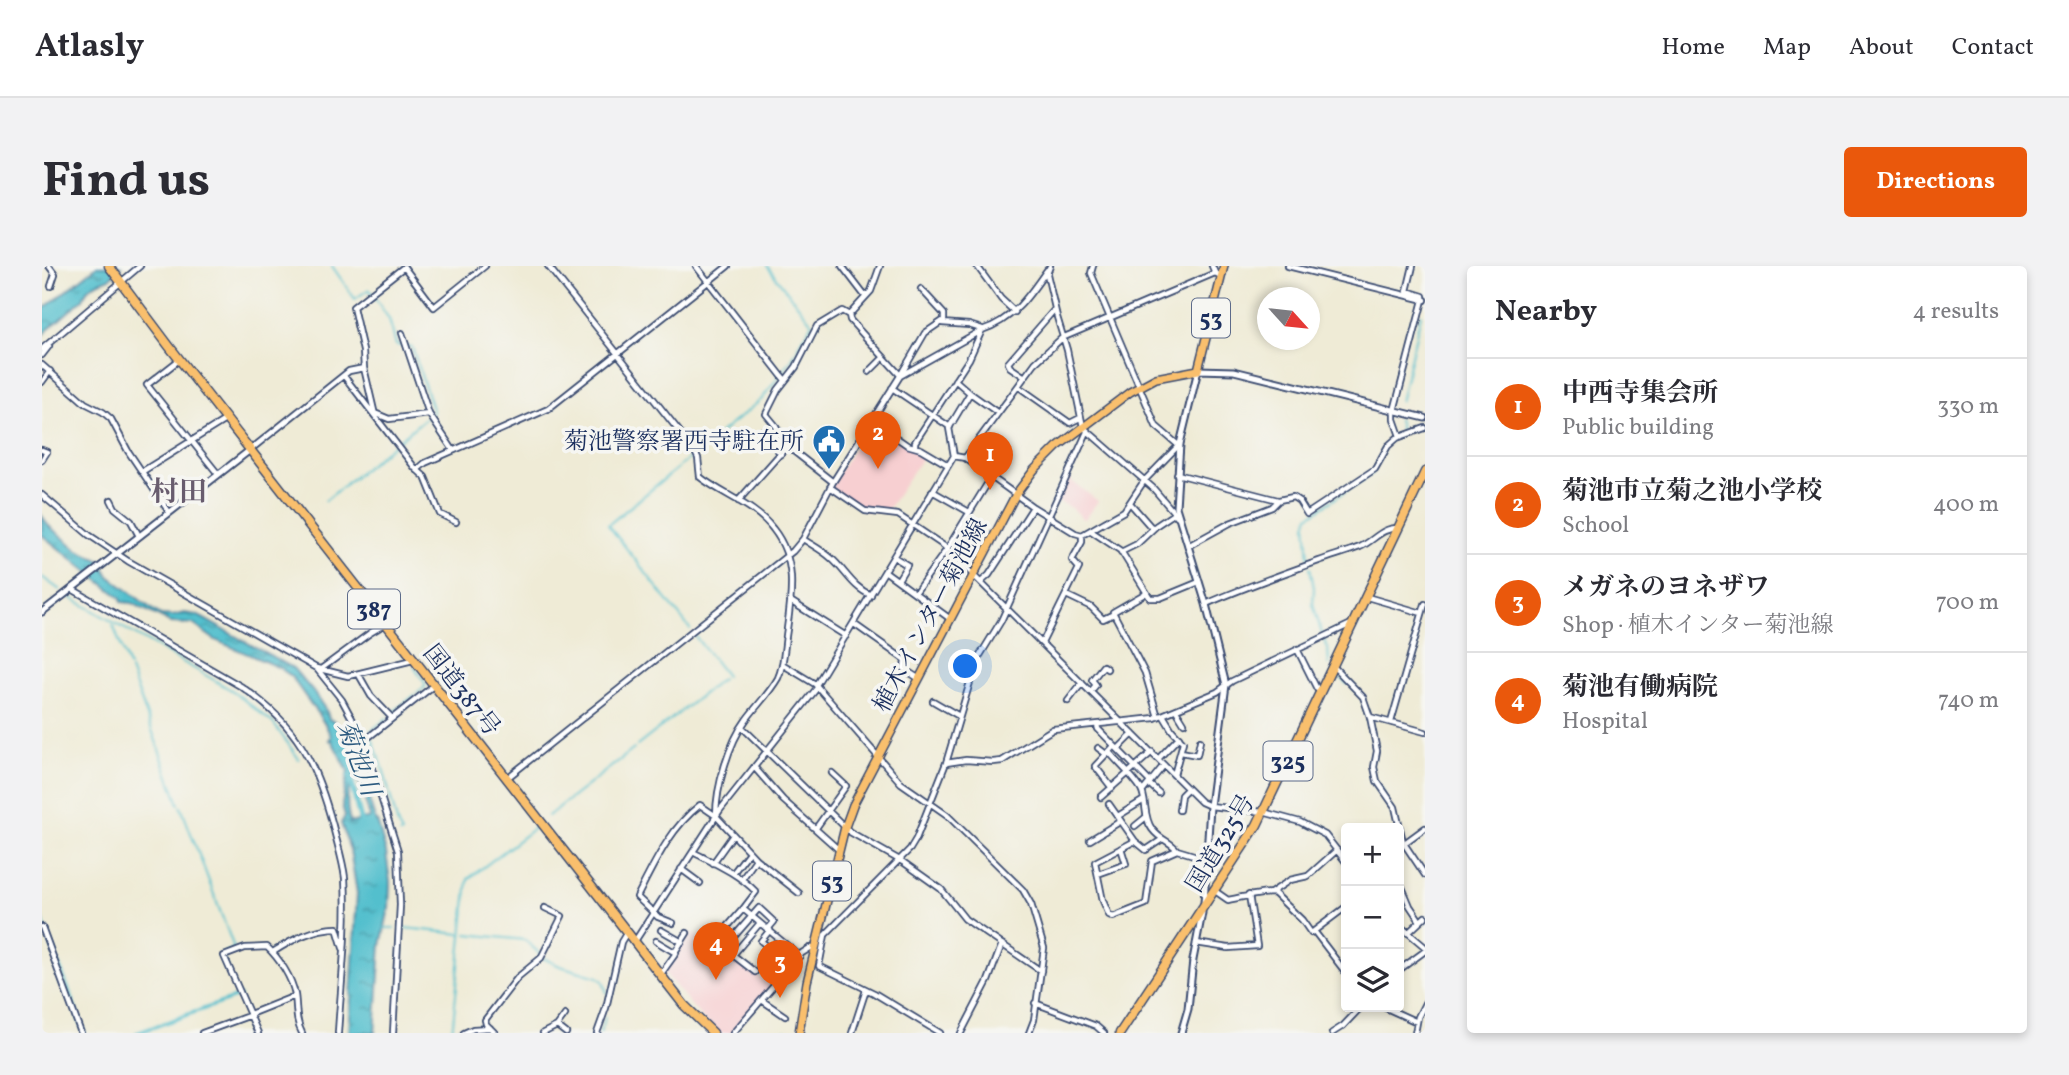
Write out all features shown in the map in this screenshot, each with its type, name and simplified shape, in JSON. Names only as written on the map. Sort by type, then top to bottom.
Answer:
[{"type":"highway","name":"国道387号","points":[[109,266],[684,1005],[713,1033]]},
{"type":"highway","name":"国道325号","points":[[1120,1033],[1203,910],[1264,812],[1425,472]]},
{"type":"main road","name":"53","points":[[1198,370],[1218,274],[1224,266]]},
{"type":"main road","name":"植木インター菊池線","points":[[799,1033],[839,850],[857,795],[1016,494],[1041,462],[1064,440],[1085,430],[1139,386],[1175,373],[1198,370]]},
{"type":"street","points":[[49,266],[55,274],[51,286]]},
{"type":"street","points":[[42,349],[140,266]]},
{"type":"street","points":[[375,415],[353,307],[403,266],[434,307],[485,266]]},
{"type":"street","points":[[548,266],[694,450],[698,458],[700,477],[765,519],[775,531],[788,556],[792,602],[782,664],[777,680],[742,727],[735,741],[719,786],[716,816]]},
{"type":"street","points":[[696,266],[785,380]]},
{"type":"street","points":[[417,470],[425,463],[548,409],[728,266]]},
{"type":"street","points":[[842,266],[865,296]]},
{"type":"street","points":[[849,315],[877,280],[880,266]]},
{"type":"street","points":[[977,266],[1001,299],[1015,312]]},
{"type":"street","points":[[900,376],[982,330],[996,325],[1015,312],[1050,266]]},
{"type":"street","points":[[1050,266],[1047,274],[1085,430],[1164,498],[1176,514],[1206,604],[1226,685],[1210,806],[1203,910],[1189,1003],[1181,1033]]},
{"type":"street","points":[[1093,266],[1091,273],[1156,426],[1178,444]]},
{"type":"street","points":[[965,458],[1035,363],[1062,338],[1218,274],[1212,266]]},
{"type":"street","points":[[1288,266],[1424,300]]},
{"type":"street","points":[[1400,436],[1394,421],[1394,411],[1424,300],[1423,296],[1407,291],[1413,266]]},
{"type":"street","points":[[921,289],[944,314],[942,323]]},
{"type":"street","points":[[1025,377],[1010,367],[1009,363],[1055,309]]},
{"type":"street","points":[[900,376],[852,325],[849,315],[842,311],[817,326],[796,367],[785,380],[766,414],[787,446],[857,507],[865,511],[898,515],[947,549],[1201,802],[1210,806],[1264,812],[1300,822],[1319,831],[1341,855]]},
{"type":"street","points":[[506,778],[788,556],[803,539],[831,484],[930,328],[942,323],[969,325],[982,330]]},
{"type":"street","points":[[915,446],[969,359],[982,330]]},
{"type":"street","points":[[402,333],[429,414],[453,450]]},
{"type":"street","points":[[42,355],[52,339]]},
{"type":"street","points":[[869,372],[883,358]]},
{"type":"street","points":[[180,360],[147,385],[218,474]]},
{"type":"street","points":[[42,365],[85,403],[111,419],[128,451],[169,512]]},
{"type":"street","points":[[42,612],[349,371],[364,368]]},
{"type":"street","points":[[1176,514],[1178,444],[1198,370],[1234,371],[1425,418]]},
{"type":"street","points":[[42,382],[50,372]]},
{"type":"street","points":[[344,376],[425,477],[440,514],[456,522]]},
{"type":"street","points":[[955,380],[998,413]]},
{"type":"street","points":[[1019,387],[1070,424],[1080,418]]},
{"type":"street","points":[[892,388],[950,427]]},
{"type":"street","points":[[635,941],[716,816],[817,686],[954,456],[950,427],[970,393]]},
{"type":"street","points":[[375,415],[392,419],[429,414]]},
{"type":"street","points":[[143,471],[226,419]]},
{"type":"street","points":[[871,420],[907,445],[915,446],[948,465]]},
{"type":"street","points":[[1177,474],[1279,500],[1295,498],[1307,514],[1375,469],[1388,446],[1400,436],[1425,428]]},
{"type":"street","points":[[733,1033],[800,956],[819,942],[910,849],[916,839],[946,763],[976,662],[994,635],[1085,430]]},
{"type":"street","points":[[762,431],[781,454]]},
{"type":"street","points":[[954,456],[965,458],[1033,507],[1082,535],[1124,511],[1144,481],[1178,444]]},
{"type":"street","points":[[738,501],[787,446]]},
{"type":"street","points":[[42,450],[47,452],[42,460]]},
{"type":"street","points":[[915,593],[947,549],[992,476]]},
{"type":"street","points":[[932,491],[969,512]]},
{"type":"street","points":[[42,495],[89,535],[116,553],[319,669],[338,676],[358,674],[413,660]]},
{"type":"street","points":[[111,500],[115,508],[131,521],[139,536]]},
{"type":"street","points":[[1187,547],[1230,523],[1272,507],[1279,500]]},
{"type":"street","points":[[1130,503],[1151,527],[1155,527]]},
{"type":"street","points":[[981,582],[989,575],[1033,507]]},
{"type":"street","points":[[1121,552],[1176,514]]},
{"type":"street","points":[[1206,604],[1351,551],[1366,544],[1381,531],[1398,528]]},
{"type":"street","points":[[1091,531],[1121,552],[1150,598],[1160,598],[1199,582]]},
{"type":"street","points":[[1042,643],[1079,568],[1073,560],[1082,542],[1082,535]]},
{"type":"street","points":[[803,539],[831,558],[864,593],[871,595]]},
{"type":"street","points":[[894,557],[907,565],[898,580]]},
{"type":"street","points":[[886,572],[949,618]]},
{"type":"street","points":[[72,589],[242,687],[267,705],[302,747],[320,779],[345,876],[344,954],[338,1033]]},
{"type":"street","points":[[1066,595],[1091,607],[1103,619],[1146,593]]},
{"type":"street","points":[[1366,596],[1422,613]]},
{"type":"street","points":[[792,602],[846,636]]},
{"type":"street","points":[[1391,722],[1425,604]]},
{"type":"street","points":[[1114,614],[1145,673],[1161,716],[1184,742],[1174,776]]},
{"type":"street","points":[[946,763],[967,760],[997,762],[1053,729],[1123,723],[1161,716],[1217,692],[1226,685],[1353,623]]},
{"type":"street","points":[[319,669],[385,624]]},
{"type":"street","points":[[854,624],[905,660],[904,669],[918,678]]},
{"type":"street","points":[[1297,649],[1317,689],[1321,691]]},
{"type":"street","points":[[782,664],[817,686],[901,783],[956,823],[1023,890],[1031,904],[1043,940],[1044,956],[1034,1020],[1029,1033]]},
{"type":"street","points":[[1091,691],[1096,685],[1093,680],[1103,666],[1107,669]]},
{"type":"street","points":[[1333,666],[1360,692],[1370,717],[1377,751],[1375,773],[1381,789],[1395,807],[1398,823]]},
{"type":"street","points":[[319,669],[342,700],[363,738],[398,851],[400,905],[393,1033]]},
{"type":"street","points":[[358,674],[371,696],[392,718]]},
{"type":"street","points":[[1068,701],[1082,683]]},
{"type":"street","points":[[363,738],[370,736],[433,685]]},
{"type":"street","points":[[933,701],[959,716]]},
{"type":"street","points":[[1176,710],[1184,723]]},
{"type":"street","points":[[1370,717],[1425,732]]},
{"type":"street","points":[[1097,725],[1159,793]]},
{"type":"street","points":[[742,727],[845,828],[899,860],[940,890],[965,919],[1041,971]]},
{"type":"street","points":[[1112,788],[1095,766],[1107,753],[1133,734]]},
{"type":"street","points":[[1158,759],[1179,737]]},
{"type":"street","points":[[1181,752],[1197,755],[1200,741]]},
{"type":"street","points":[[1098,748],[1107,753],[1143,790],[1146,817],[1161,840],[1177,850],[1206,859]]},
{"type":"street","points":[[1101,797],[1152,752]]},
{"type":"street","points":[[1143,790],[1164,765]]},
{"type":"street","points":[[754,767],[783,800],[839,850]]},
{"type":"street","points":[[816,828],[846,786],[832,773]]},
{"type":"street","points":[[1179,810],[1181,795],[1187,789]]},
{"type":"street","points":[[1090,840],[1144,800]]},
{"type":"street","points":[[1109,804],[1135,841],[1146,850],[1161,840]]},
{"type":"street","points":[[673,922],[662,919],[637,897],[659,855],[680,824],[699,806],[716,816],[749,852],[799,893]]},
{"type":"street","points":[[1135,826],[1146,817]]},
{"type":"street","points":[[1404,842],[1425,828]]},
{"type":"street","points":[[713,863],[733,835]]},
{"type":"street","points":[[1135,841],[1096,860],[1104,901],[1109,915],[1113,917],[1146,904],[1150,863],[1177,850]]},
{"type":"street","points":[[1098,874],[1126,864],[1121,848]]},
{"type":"street","points":[[1404,848],[1425,875]]},
{"type":"street","points":[[1215,891],[1228,900],[1272,892],[1293,878],[1308,876],[1337,850]]},
{"type":"street","points":[[693,852],[733,873],[756,892],[716,942],[755,972]]},
{"type":"street","points":[[733,873],[749,852]]},
{"type":"street","points":[[742,879],[757,859]]},
{"type":"street","points":[[681,869],[700,883]]},
{"type":"street","points":[[1402,886],[1410,906],[1423,919],[1408,933]]},
{"type":"street","points":[[1272,892],[1302,920],[1311,933],[1341,911]]},
{"type":"street","points":[[1196,943],[1228,948],[1257,946],[1249,895]]},
{"type":"street","points":[[493,1031],[485,1020],[518,977],[541,958],[562,916],[545,908]]},
{"type":"street","points":[[724,948],[759,908],[774,922],[761,941],[791,966]]},
{"type":"street","points":[[743,909],[800,956]]},
{"type":"street","points":[[733,955],[760,923]]},
{"type":"street","points":[[42,927],[81,1033]]},
{"type":"street","points":[[273,952],[300,937],[335,928],[339,931],[344,954]]},
{"type":"street","points":[[1404,929],[1425,949],[1404,966]]},
{"type":"street","points":[[661,930],[681,942]]},
{"type":"street","points":[[1314,931],[1341,967]]},
{"type":"street","points":[[597,1033],[606,1008],[621,942],[627,932]]},
{"type":"street","points":[[660,974],[687,933]]},
{"type":"street","points":[[656,941],[676,952]]},
{"type":"street","points":[[819,942],[820,966],[940,1033]]},
{"type":"street","points":[[961,1033],[988,981],[1002,944]]},
{"type":"street","points":[[258,1033],[224,957],[245,948],[267,947],[273,952],[290,981],[295,996],[295,1013],[302,1033]]},
{"type":"street","points":[[852,1033],[866,990]]},
{"type":"street","points":[[202,1033],[295,996]]},
{"type":"street","points":[[763,1001],[785,1016]]},
{"type":"street","points":[[1035,1003],[1096,1026],[1104,1033]]},
{"type":"street","points":[[1415,1033],[1425,1003]]},
{"type":"street","points":[[1332,1033],[1356,1012]]},
{"type":"street","points":[[1395,1012],[1417,1022]]},
{"type":"street","points":[[543,1033],[557,1026],[565,1015]]},
{"type":"street","points":[[557,1026],[566,1033]]},
{"type":"street","points":[[464,1033],[473,1028],[493,1031]]},
{"type":"shaded area","points":[[871,420],[924,455],[886,512],[865,511],[830,487]]},
{"type":"shaded area","points":[[1066,477],[1098,501],[1084,520],[1071,508],[1056,500]]},
{"type":"shaded area","points":[[688,932],[716,945],[773,987],[731,1033],[719,1033],[702,1018],[664,972]]},
{"type":"water","points":[[97,266],[121,266],[110,278],[87,290],[83,299],[42,335],[42,310]]},
{"type":"water","points":[[42,516],[50,527],[78,550],[101,561],[109,576],[161,615],[197,615],[293,668],[315,694],[329,719],[335,722],[339,734],[348,738],[358,776],[364,783],[377,821],[386,852],[390,882],[389,908],[381,945],[375,1033],[349,1033],[357,893],[350,850],[341,823],[345,816],[342,805],[348,771],[329,740],[331,736],[325,724],[290,675],[278,667],[215,640],[193,624],[171,623],[132,603],[122,602],[121,598],[42,535]],"holes":[[[354,776],[360,784],[370,818],[350,823],[348,798]]]},
{"type":"waterway","points":[[325,501],[433,412],[412,347],[396,345],[389,319],[369,289],[355,299],[332,266]]},
{"type":"waterway","points":[[690,629],[608,525],[762,399],[792,359],[812,323],[767,266]]},
{"type":"waterway","points":[[1400,402],[1421,314]]},
{"type":"waterway","points":[[1398,419],[1401,433]]},
{"type":"waterway","points":[[1309,559],[1306,524],[1309,516],[1373,473]]},
{"type":"waterway","points":[[1310,567],[1314,588],[1313,604],[1322,634]]},
{"type":"waterway","points":[[42,577],[60,590]]},
{"type":"waterway","points":[[68,596],[233,691],[273,723],[299,759]]},
{"type":"waterway","points":[[113,625],[129,667]]},
{"type":"waterway","points":[[694,635],[726,676]]},
{"type":"waterway","points":[[1324,640],[1328,648],[1329,664]]},
{"type":"waterway","points":[[393,712],[425,687],[414,667]]},
{"type":"waterway","points":[[130,670],[179,804]]},
{"type":"waterway","points":[[1334,671],[1347,684]]},
{"type":"waterway","points":[[637,746],[722,679]]},
{"type":"waterway","points":[[370,732],[387,718]]},
{"type":"waterway","points":[[372,738],[402,833],[400,834]]},
{"type":"waterway","points":[[548,816],[634,749]]},
{"type":"waterway","name":"菊池川","points":[[350,776],[362,826]]},
{"type":"waterway","points":[[1378,785],[1384,795]]},
{"type":"waterway","points":[[181,807],[234,948],[221,955],[229,972]]},
{"type":"waterway","points":[[452,1033],[468,879],[537,826]]},
{"type":"waterway","points":[[42,919],[44,926]]},
{"type":"waterway","points":[[45,928],[56,956]]},
{"type":"waterway","points":[[385,928],[394,928]]},
{"type":"waterway","points":[[405,928],[461,934]]},
{"type":"waterway","points":[[467,934],[525,940],[540,954]]},
{"type":"waterway","points":[[543,958],[598,977],[603,981],[607,993]]},
{"type":"waterway","points":[[57,960],[67,986]]},
{"type":"waterway","points":[[68,988],[73,1002]]},
{"type":"waterway","points":[[198,1011],[240,996]]},
{"type":"waterway","points":[[74,1005],[84,1032]]},
{"type":"waterway","points":[[137,1033],[195,1012]]},
{"type":"waterway","points":[[600,1033],[605,1018]]},
{"type":"place","name":"菊池市立菊之池小学校","points":[[878,469]]},
{"type":"place","name":"菊池警察署西寺駐在所","points":[[829,471]]},
{"type":"place","name":"中西寺集会所","points":[[990,490]]},
{"type":"place","name":"菊池有働病院","points":[[716,980]]},
{"type":"place","name":"メガネのヨネザワ","points":[[780,998]]},
{"type":"district","name":"村田","points":[[179,491]]}]
